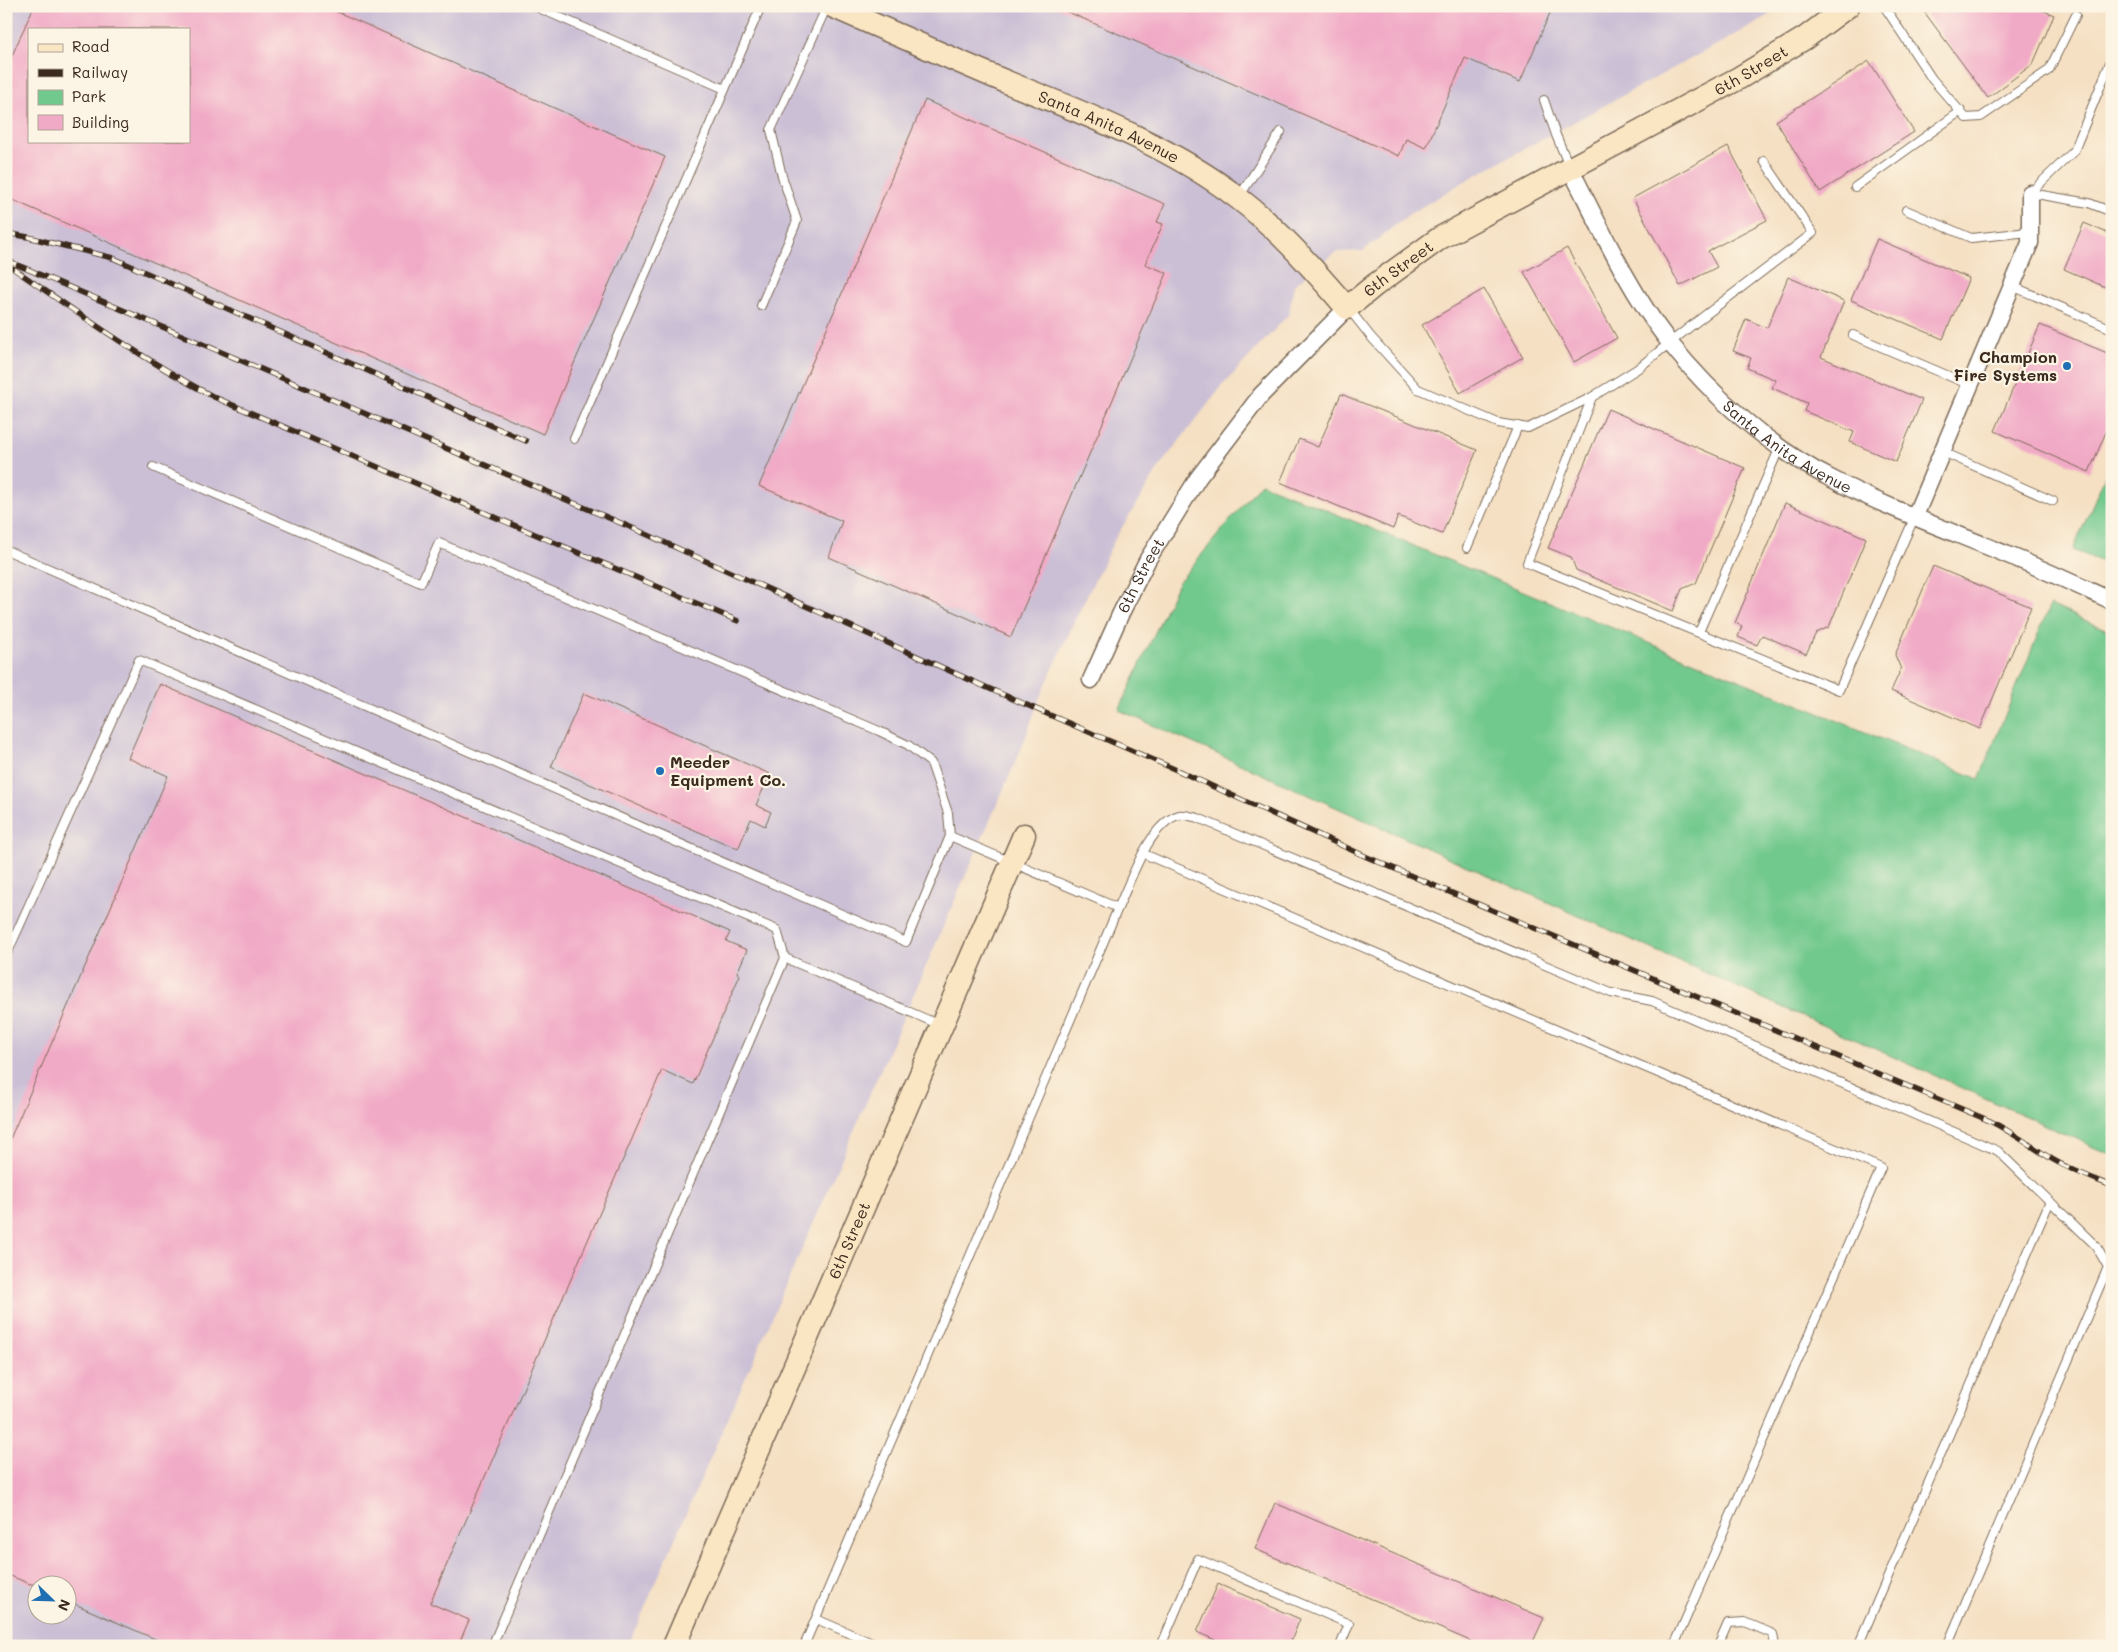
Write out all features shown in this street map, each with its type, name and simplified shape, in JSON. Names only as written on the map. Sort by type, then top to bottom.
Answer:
[{"type":"street","name":"Santa Anita Avenue","points":[[832,6],[1132,135],[1169,154],[1238,198],[1299,253],[1348,308]]},
{"type":"street","name":"6th Street","points":[[1091,680],[1121,612],[1144,567],[1171,519],[1198,478],[1261,395],[1348,308],[1390,273],[1440,238],[1739,78],[1805,38],[1848,6]]},
{"type":"street","name":"Santa Anita Avenue","points":[[1570,168],[1627,279],[1670,342],[1720,397],[1750,423],[1780,446],[1830,478],[2112,600]]},
{"type":"street","points":[[1915,516],[2030,243],[2030,193]]},
{"type":"street","name":"6th Street","points":[[674,1646],[1024,834]]},
{"type":"lane","points":[[534,6],[725,89]]},
{"type":"lane","points":[[574,439],[760,6]]},
{"type":"lane","points":[[761,306],[797,221],[782,176],[771,130],[827,6]]},
{"type":"lane","points":[[1884,6],[1932,79],[1966,118],[1981,117],[2049,70],[2076,15]]},
{"type":"lane","points":[[2030,193],[2074,151],[2112,58]]},
{"type":"lane","points":[[1544,100],[1570,168]]},
{"type":"lane","points":[[1855,187],[1961,111]]},
{"type":"lane","points":[[1238,198],[1281,132]]},
{"type":"lane","points":[[1348,308],[1371,337],[1418,388],[1498,422],[1528,428],[1592,397],[1637,370],[1670,342],[1813,233],[1764,160]]},
{"type":"lane","points":[[2030,193],[2089,203],[2112,212]]},
{"type":"lane","points":[[1906,210],[1971,238],[2029,232]]},
{"type":"lane","points":[[2012,286],[2112,329]]},
{"type":"lane","points":[[1853,335],[1970,385]]},
{"type":"lane","points":[[1592,397],[1527,562],[1839,690],[1915,516]]},
{"type":"lane","points":[[1468,548],[1518,426]]},
{"type":"lane","points":[[1698,632],[1780,446]]},
{"type":"lane","points":[[1942,452],[2053,501]]},
{"type":"lane","points":[[6,550],[906,942],[950,836],[948,813],[931,763],[908,745],[438,543],[421,583],[153,467]]},
{"type":"lane","points":[[6,956],[139,660],[777,930],[785,958],[492,1646]]},
{"type":"lane","points":[[804,1646],[1118,908],[1144,854],[1161,826],[1179,815],[1198,818],[1611,992],[1652,1001],[1998,1150],[2096,1246],[2110,1268],[1947,1646]]},
{"type":"lane","points":[[950,836],[1118,908]]},
{"type":"lane","points":[[1144,854],[1881,1168],[1674,1646]]},
{"type":"lane","points":[[785,958],[942,1025]]},
{"type":"lane","points":[[1858,1646],[2050,1201]]},
{"type":"lane","points":[[1161,1646],[1198,1560],[1350,1624],[1340,1646]]},
{"type":"lane","points":[[816,1619],[879,1646]]},
{"type":"lane","points":[[1718,1646],[1728,1623],[1745,1622],[1773,1634],[1775,1646]]},
{"type":"shaded area","points":[[6,6],[1781,6],[1759,22],[1472,177],[1408,215],[1363,251],[1336,252],[1294,285],[1289,314],[1223,385],[1162,463],[1116,537],[1040,697],[1022,747],[628,1646],[6,1646]]},
{"type":"green space","points":[[2112,460],[2112,566],[2073,550]]},
{"type":"green space","points":[[1261,483],[1979,779],[2050,605],[2112,632],[2112,1155],[1119,710],[1178,583]]},
{"type":"building","points":[[34,6],[324,6],[665,157],[543,434],[6,197],[6,69]]},
{"type":"building","points":[[1054,6],[1553,6],[1520,82],[1465,58],[1426,148],[1406,139],[1399,156]]},
{"type":"building","points":[[1935,6],[2032,6],[2054,15],[2033,64],[1988,98],[1925,13]]},
{"type":"building","points":[[1869,61],[1914,132],[1820,192],[1776,121]]},
{"type":"building","points":[[925,100],[1165,204],[1157,222],[1163,224],[1145,264],[1167,273],[1011,637],[829,557],[842,521],[759,486]]},
{"type":"building","points":[[1728,146],[1767,220],[1708,251],[1717,267],[1680,286],[1633,198]]},
{"type":"building","points":[[2084,223],[2112,235],[2112,290],[2064,269]]},
{"type":"building","points":[[1877,239],[1969,278],[1943,339],[1851,300]]},
{"type":"building","points":[[1567,248],[1617,338],[1574,362],[1524,272]]},
{"type":"building","points":[[1788,277],[1844,301],[1821,357],[1922,400],[1896,462],[1850,442],[1854,432],[1804,411],[1807,403],[1772,388],[1776,380],[1747,368],[1751,358],[1733,351],[1746,319],[1767,328]]},
{"type":"building","points":[[1484,289],[1523,357],[1460,393],[1422,325]]},
{"type":"building","points":[[2040,325],[2112,355],[2112,418],[2089,472],[1995,431]]},
{"type":"building","points":[[1341,394],[1477,450],[1442,534],[1398,516],[1393,529],[1280,482],[1299,439],[1318,447]]},
{"type":"building","points":[[1608,409],[1745,468],[1696,583],[1682,589],[1673,611],[1576,570],[1571,557],[1548,548]]},
{"type":"building","points":[[1785,503],[1866,538],[1829,627],[1816,633],[1806,654],[1762,635],[1757,645],[1738,637],[1742,626],[1735,623]]},
{"type":"building","points":[[1933,566],[2031,607],[1980,729],[1891,691],[1901,669],[1895,655]]},
{"type":"building","points":[[160,684],[730,932],[726,941],[747,950],[737,973],[740,975],[693,1084],[662,1070],[430,1603],[469,1620],[458,1646],[171,1646],[78,1605],[78,1574],[28,1574],[28,1583],[6,1574],[6,1148],[168,776],[128,758]]},
{"type":"building","name":"Meeder Equipment Co.","points":[[584,693],[770,774],[756,805],[771,812],[765,826],[751,819],[738,849],[551,767]]},
{"type":"building","points":[[1275,1503],[1544,1618],[1531,1646],[1482,1646],[1255,1549]]},
{"type":"building","points":[[1218,1584],[1300,1619],[1289,1646],[1229,1646],[1197,1632]]},
{"type":"railway","points":[[6,233],[113,258],[526,441]]},
{"type":"railway","points":[[6,260],[637,530],[990,689],[1179,771],[1367,857],[1990,1121],[2062,1165],[2112,1186]]},
{"type":"railway","points":[[14,269],[87,320],[188,383],[214,397],[738,621]]},
{"type":"place","name":"Champion Fire Systems","points":[[2067,366]]},
{"type":"place","name":"Meeder Equipment Co.","points":[[660,771]]}]
